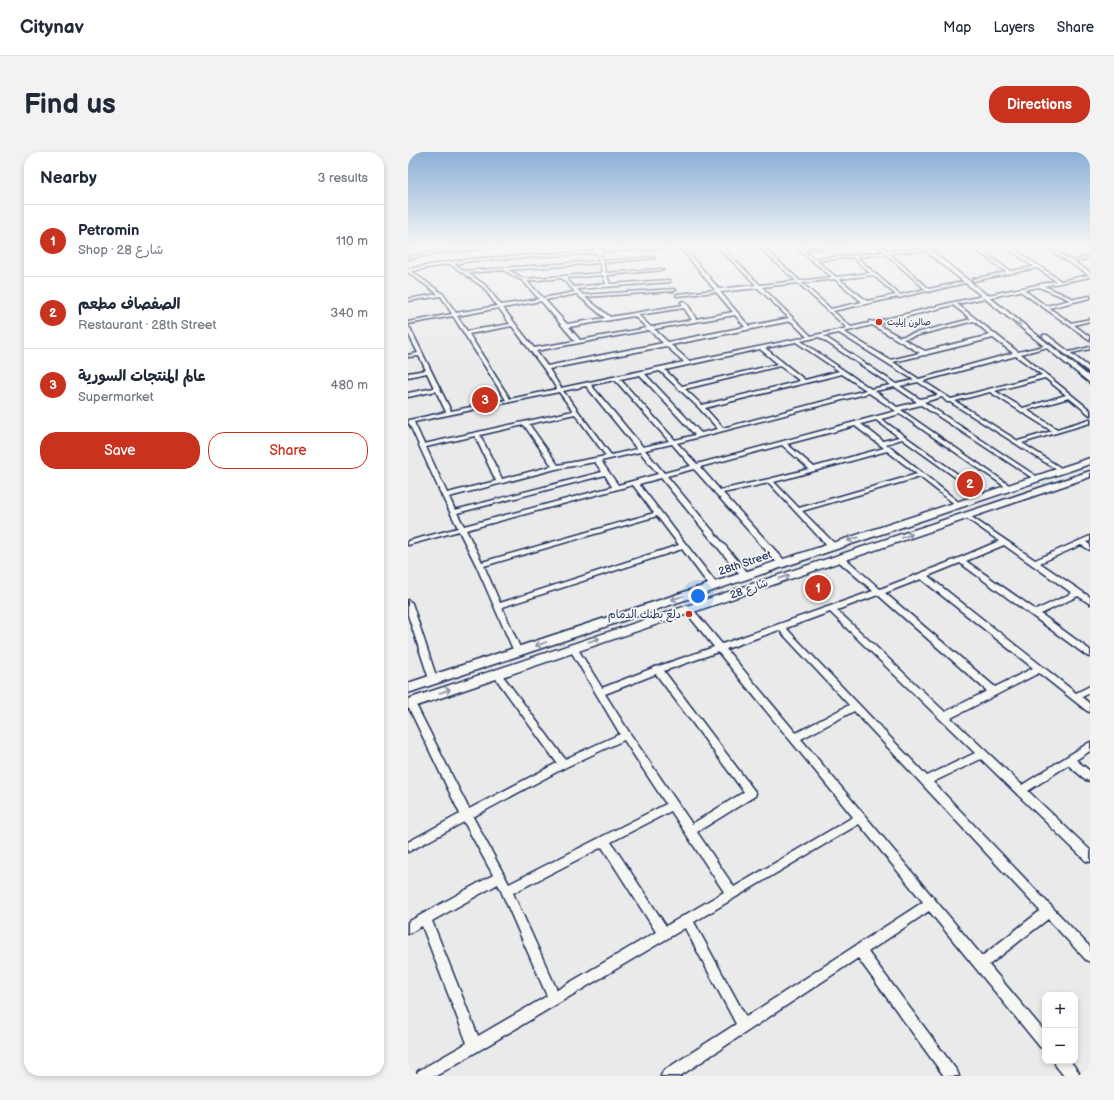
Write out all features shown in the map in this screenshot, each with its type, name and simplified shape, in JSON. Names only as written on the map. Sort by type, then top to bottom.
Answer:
[{"type":"main road","points":[[974,288],[1090,381]]},
{"type":"main road","points":[[984,288],[1090,371]]},
{"type":"main road","name":"28th Street","points":[[408,688],[958,504],[1037,480],[1090,461]]},
{"type":"main road","name":"شارع 28","points":[[409,704],[1090,474]]},
{"type":"street","points":[[433,288],[442,295],[508,401]]},
{"type":"street","points":[[486,288],[546,368],[560,390],[610,457]]},
{"type":"street","points":[[531,288],[578,341]]},
{"type":"street","points":[[573,288],[609,318]]},
{"type":"street","points":[[627,293],[628,288]]},
{"type":"street","points":[[678,295],[738,288]]},
{"type":"street","points":[[762,288],[810,337]]},
{"type":"street","points":[[806,288],[850,329]]},
{"type":"street","points":[[848,288],[866,303]]},
{"type":"street","points":[[890,288],[900,297]]},
{"type":"street","points":[[926,288],[929,291]]},
{"type":"street","points":[[831,310],[941,288]]},
{"type":"street","points":[[518,652],[480,565],[409,422],[850,329],[872,322],[954,303],[1029,288]]},
{"type":"street","points":[[1044,288],[1075,301]]},
{"type":"street","points":[[408,322],[580,294],[674,290],[694,320]]},
{"type":"street","points":[[718,290],[748,328]]},
{"type":"street","points":[[1021,290],[1090,339]]},
{"type":"street","points":[[408,300],[442,295]]},
{"type":"street","points":[[1045,307],[1090,298]]},
{"type":"street","points":[[954,303],[1090,413]]},
{"type":"street","points":[[566,326],[686,306]]},
{"type":"street","points":[[532,350],[736,313]]},
{"type":"street","points":[[634,314],[688,363]]},
{"type":"street","points":[[546,368],[793,319]]},
{"type":"street","points":[[900,338],[974,320]]},
{"type":"street","points":[[1070,325],[1090,320]]},
{"type":"street","points":[[872,322],[926,354]]},
{"type":"street","points":[[466,333],[513,325]]},
{"type":"street","points":[[408,328],[449,413]]},
{"type":"street","points":[[840,331],[917,381],[1062,471]]},
{"type":"street","points":[[819,335],[1037,480]]},
{"type":"street","points":[[888,362],[926,354],[994,336]]},
{"type":"street","points":[[797,340],[1010,488]]},
{"type":"street","points":[[445,496],[556,467],[642,450],[869,390],[917,381],[1046,346]]},
{"type":"street","points":[[761,348],[804,382]]},
{"type":"street","points":[[1067,353],[1090,348]]},
{"type":"street","points":[[408,356],[420,354]]},
{"type":"street","points":[[681,388],[782,364]]},
{"type":"street","points":[[661,369],[701,407],[722,430]]},
{"type":"street","points":[[408,375],[429,371]]},
{"type":"street","points":[[701,407],[843,372]]},
{"type":"street","points":[[641,373],[699,435]]},
{"type":"street","points":[[949,401],[1046,376]]},
{"type":"street","points":[[616,378],[782,563]]},
{"type":"street","points":[[587,384],[745,575]]},
{"type":"street","points":[[408,395],[438,389]]},
{"type":"street","points":[[990,390],[1056,431]]},
{"type":"street","points":[[408,543],[694,466],[878,419],[920,402],[941,396]]},
{"type":"street","points":[[1022,410],[1070,396]]},
{"type":"street","points":[[422,446],[576,412]]},
{"type":"street","points":[[878,419],[985,496]]},
{"type":"street","points":[[1017,443],[1090,421]]},
{"type":"street","points":[[525,424],[556,467]]},
{"type":"street","points":[[857,424],[958,504]]},
{"type":"street","points":[[477,434],[500,482]]},
{"type":"street","points":[[881,444],[903,437]]},
{"type":"street","points":[[783,443],[813,470]]},
{"type":"street","points":[[718,492],[770,481],[888,449]]},
{"type":"street","points":[[596,460],[616,487]]},
{"type":"street","points":[[454,512],[606,473]]},
{"type":"street","points":[[798,510],[921,475]]},
{"type":"street","points":[[770,481],[832,546]]},
{"type":"street","points":[[634,482],[714,586]]},
{"type":"street","points":[[480,565],[658,514]]},
{"type":"street","points":[[967,516],[1090,601]]},
{"type":"street","points":[[1034,563],[1090,538]]},
{"type":"street","points":[[600,692],[657,669],[780,626],[832,610],[962,561],[1004,542]]},
{"type":"street","points":[[1081,542],[1090,548]]},
{"type":"street","points":[[498,606],[683,546]]},
{"type":"street","points":[[840,558],[993,691]]},
{"type":"street","points":[[962,561],[1090,654]]},
{"type":"street","points":[[923,576],[1090,710]]},
{"type":"street","points":[[1035,614],[1078,593]]},
{"type":"street","points":[[408,603],[409,612],[433,679]]},
{"type":"street","points":[[688,609],[1042,1038]]},
{"type":"street","points":[[832,610],[1090,857]]},
{"type":"street","points":[[780,626],[1090,956]]},
{"type":"street","points":[[573,648],[626,735],[732,894]]},
{"type":"street","points":[[657,669],[751,793],[690,831]]},
{"type":"street","points":[[944,717],[1039,669]]},
{"type":"street","points":[[497,674],[563,764]]},
{"type":"street","points":[[1075,697],[1090,689]]},
{"type":"street","points":[[409,704],[466,815],[500,877],[554,998]]},
{"type":"street","points":[[795,738],[855,706]]},
{"type":"street","points":[[408,847],[563,764],[626,735]]},
{"type":"street","points":[[1021,791],[1090,746]]},
{"type":"street","points":[[926,781],[982,754]]},
{"type":"street","points":[[1069,760],[1090,778]]},
{"type":"street","points":[[506,891],[673,805]]},
{"type":"street","points":[[423,1076],[860,818]]},
{"type":"street","points":[[604,841],[664,934]]},
{"type":"street","points":[[408,928],[500,877]]},
{"type":"street","points":[[668,1076],[930,903]]},
{"type":"street","points":[[981,964],[1048,912]]},
{"type":"street","points":[[425,918],[474,1046]]},
{"type":"street","points":[[687,920],[744,1026]]},
{"type":"street","points":[[859,950],[952,1076]]},
{"type":"street","points":[[1063,1064],[1073,1076]]},
{"type":"place","name":"صالون إيليت","points":[[879,322]]},
{"type":"place","name":"عالم المنتجات السورية","points":[[485,400]]},
{"type":"place","name":"الصفصاف مطعم","points":[[970,484]]},
{"type":"place","name":"Petromin","points":[[818,588]]},
{"type":"place","name":"دلع بطنك الدمام","points":[[689,614]]}]
